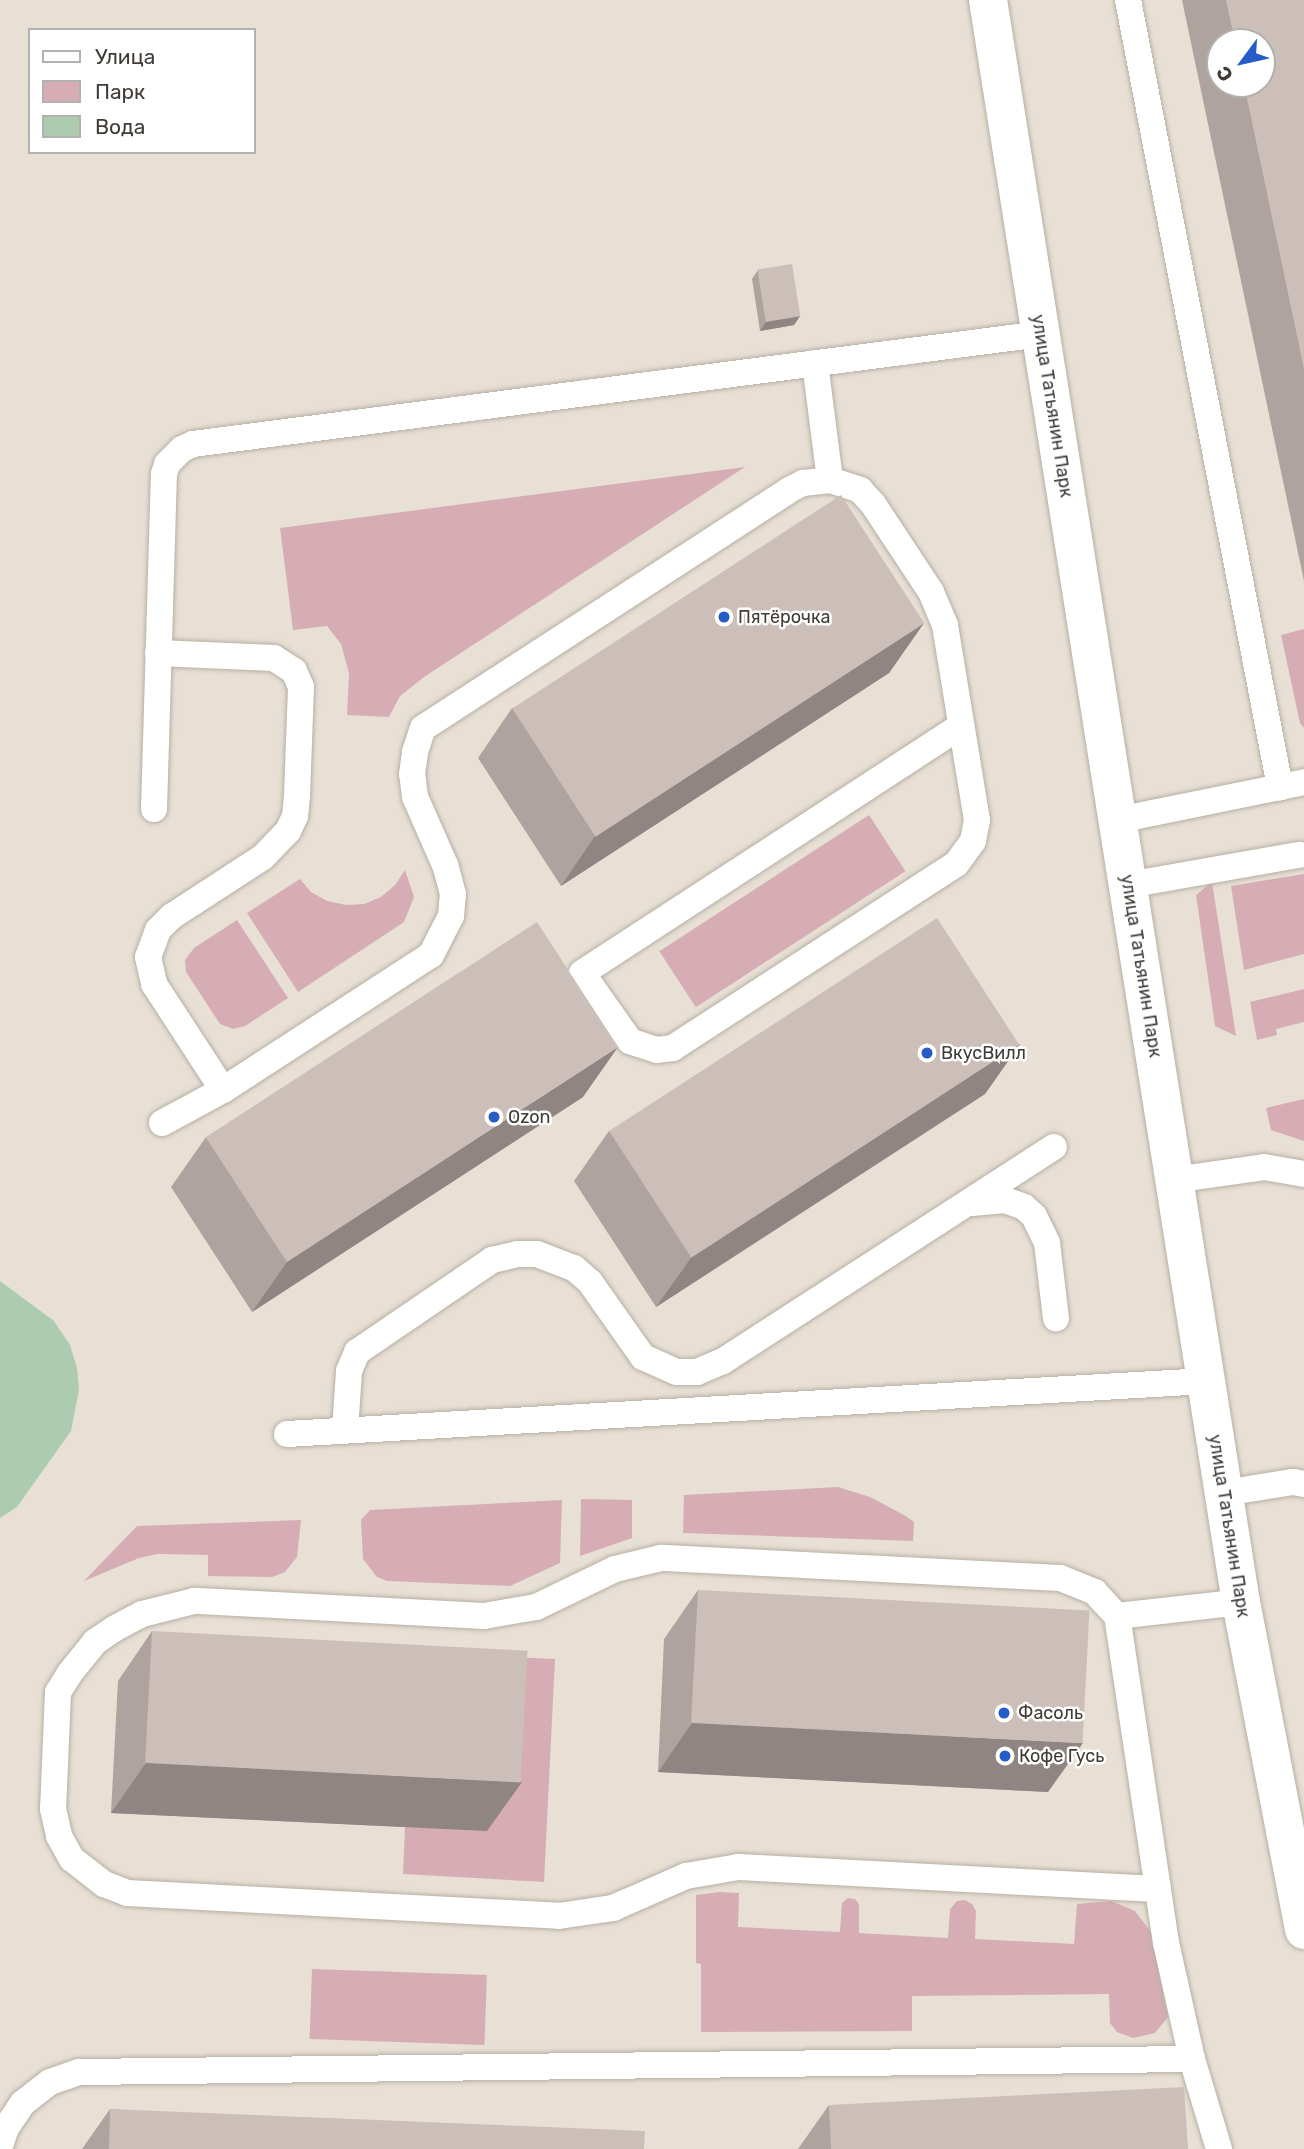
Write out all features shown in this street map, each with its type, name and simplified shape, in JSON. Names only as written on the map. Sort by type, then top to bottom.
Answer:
[{"type":"street","name":"улица Татьянин Парк","points":[[988,0],[1241,1602],[1304,1930]]},
{"type":"lane","points":[[1118,820],[1292,785],[1128,0]]},
{"type":"lane","points":[[154,808],[164,474],[167,464],[181,449],[193,444],[1041,334]]},
{"type":"lane","points":[[815,363],[830,480]]},
{"type":"lane","points":[[162,1122],[223,1090],[432,955],[444,936],[451,916],[453,894],[445,864],[415,797],[412,774],[415,752],[423,728],[803,483],[830,480],[860,490],[873,504],[931,592],[945,625],[977,820],[974,841],[956,864],[673,1048],[657,1050],[630,1041],[582,973],[961,726]]},
{"type":"lane","points":[[158,653],[274,658],[294,671],[301,687],[297,795],[295,816],[288,831],[262,857],[172,916],[158,930],[148,957],[154,984],[223,1090]]},
{"type":"lane","points":[[1128,885],[1299,855]]},
{"type":"lane","points":[[345,1430],[349,1371],[358,1352],[492,1260],[517,1254],[537,1254],[574,1268],[590,1282],[643,1357],[659,1367],[677,1372],[696,1372],[723,1362],[1054,1147]]},
{"type":"lane","points":[[1174,1180],[1264,1167],[1304,1174]]},
{"type":"lane","points":[[964,1205],[1006,1200],[1034,1216],[1047,1244],[1056,1318]]},
{"type":"lane","points":[[287,1434],[1206,1381]]},
{"type":"lane","points":[[1224,1493],[1293,1482],[1304,1484]]},
{"type":"lane","points":[[1157,1889],[738,1867],[686,1876],[613,1908],[559,1916],[127,1893],[104,1884],[72,1859],[59,1836],[53,1809],[58,1692],[69,1673],[96,1642],[114,1629],[142,1614],[194,1601],[484,1616],[536,1607],[605,1573],[661,1558],[1060,1578],[1095,1592],[1117,1616],[1166,1943],[1192,2059],[1219,2149]]},
{"type":"lane","points":[[1117,1616],[1241,1602]]},
{"type":"lane","points":[[0,2146],[13,2115],[30,2096],[50,2082],[79,2072],[1192,2059]]},
{"type":"green space","points":[[745,467],[424,677],[400,696],[389,717],[347,715],[349,673],[341,644],[327,626],[293,630],[280,528]]},
{"type":"green space","points":[[1304,629],[1304,728],[1300,723],[1281,635]]},
{"type":"green space","points":[[869,815],[905,871],[696,1007],[659,951]]},
{"type":"green space","points":[[405,870],[414,897],[404,922],[298,992],[247,913],[300,879],[311,892],[327,901],[346,905],[364,904],[381,897],[395,885]]},
{"type":"green space","points":[[1304,874],[1304,954],[1244,970],[1231,886]]},
{"type":"green space","points":[[1212,882],[1236,1036],[1215,1026],[1196,895]]},
{"type":"green space","points":[[237,920],[288,998],[245,1026],[233,1029],[220,1024],[186,972],[185,960],[194,948]]},
{"type":"green space","points":[[1304,989],[1304,1022],[1276,1029],[1277,1035],[1257,1040],[1250,1002]]},
{"type":"green space","points":[[1304,1099],[1304,1141],[1271,1130],[1266,1108]]},
{"type":"green space","points":[[838,1487],[870,1497],[914,1522],[913,1541],[683,1533],[684,1495]]},
{"type":"green space","points":[[581,1499],[632,1500],[632,1538],[580,1556]]},
{"type":"green space","points":[[562,1500],[560,1563],[510,1586],[387,1581],[377,1577],[363,1559],[361,1520],[370,1510]]},
{"type":"green space","points":[[301,1520],[297,1557],[285,1572],[272,1577],[208,1576],[208,1555],[158,1554],[139,1558],[84,1581],[137,1526]]},
{"type":"green space","points":[[456,1654],[555,1659],[544,1882],[403,1874],[405,1827],[487,1831]]},
{"type":"green space","points":[[739,1893],[738,1927],[840,1932],[842,1903],[848,1898],[855,1899],[859,1904],[859,1933],[948,1938],[950,1909],[957,1901],[965,1900],[972,1904],[976,1911],[975,1939],[1074,1944],[1077,1904],[1111,1901],[1135,1911],[1151,1932],[1168,2017],[1155,2033],[1133,2038],[1117,2032],[1110,2023],[1109,1994],[912,1996],[912,2031],[701,2032],[701,1964],[696,1963],[696,1895]]},
{"type":"green space","points":[[312,1969],[487,1975],[484,2045],[310,2039]]},
{"type":"water","points":[[0,1281],[54,1321],[70,1345],[77,1368],[79,1390],[71,1431],[17,1507],[0,1518]]},
{"type":"building","points":[[1226,0],[1304,0],[1304,369],[1247,98],[1276,98],[1276,28],[1232,28]]},
{"type":"building","points":[[792,264],[800,316],[766,322],[757,269]]},
{"type":"building","points":[[841,495],[924,623],[596,837],[512,708]]},
{"type":"building","points":[[937,918],[1019,1045],[691,1258],[609,1131]]},
{"type":"building","points":[[537,922],[618,1047],[287,1262],[206,1137]]},
{"type":"building","points":[[698,1590],[1089,1611],[1083,1743],[691,1723]]},
{"type":"building","points":[[152,1631],[527,1651],[521,1782],[145,1763]]},
{"type":"building","points":[[1184,2087],[1188,2149],[831,2149],[829,2105]]},
{"type":"building","points":[[110,2109],[645,2131],[644,2149],[109,2149]]},
{"type":"place","name":"Пятёрочка","points":[[724,617]]},
{"type":"place","name":"ВкусВилл","points":[[927,1053]]},
{"type":"place","name":"Ozon","points":[[494,1117]]},
{"type":"place","name":"Фасоль","points":[[1004,1713]]},
{"type":"place","name":"Кофе Гусь","points":[[1005,1756]]}]
